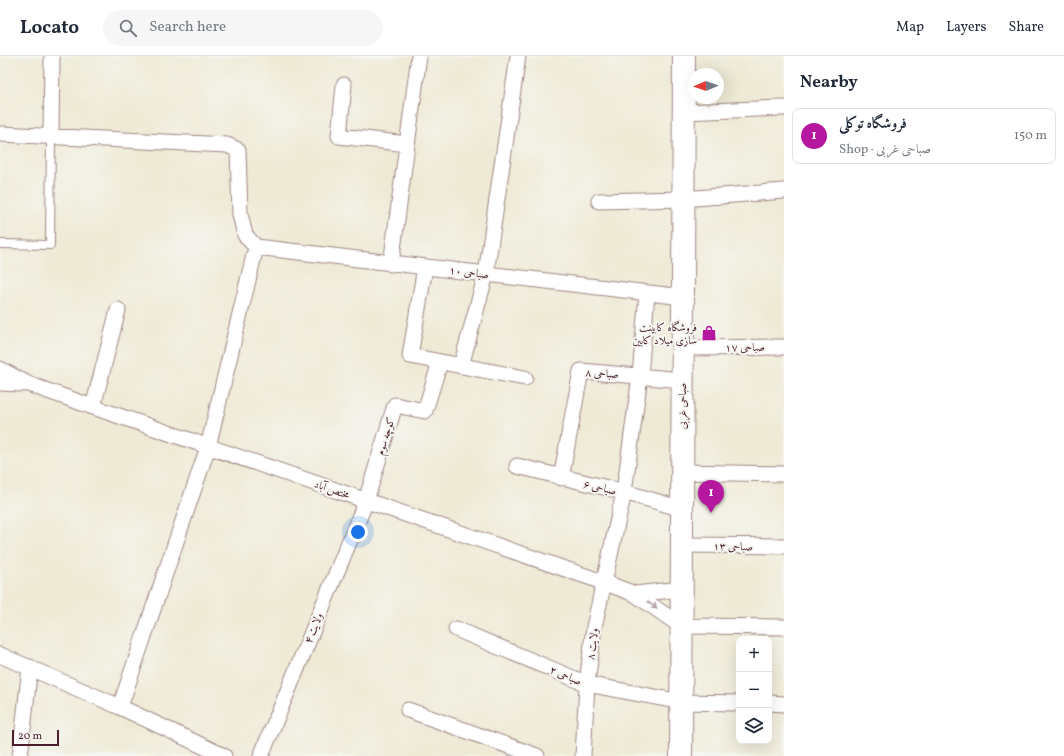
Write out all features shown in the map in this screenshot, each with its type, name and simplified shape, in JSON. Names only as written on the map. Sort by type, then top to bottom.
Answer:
[{"type":"main road","name":"صباحی غربی","points":[[680,756],[684,56]]},
{"type":"street","points":[[51,135],[52,56]]},
{"type":"street","points":[[392,264],[418,56]]},
{"type":"street","points":[[460,366],[486,274],[518,56]]},
{"type":"street","points":[[344,85],[339,136],[407,144]]},
{"type":"street","points":[[684,112],[784,108]]},
{"type":"street","points":[[0,134],[51,135],[227,145],[238,150],[240,214],[245,235],[256,247],[208,447],[120,707]]},
{"type":"street","points":[[599,201],[683,199],[784,191]]},
{"type":"street","name":"صباحی ۱۰","points":[[256,247],[683,297]]},
{"type":"street","points":[[425,267],[410,356],[525,378]]},
{"type":"street","name":"ولایت ۸","points":[[583,756],[587,684],[594,628],[624,492],[640,376],[647,293]]},
{"type":"street","points":[[93,408],[118,310]]},
{"type":"street","name":"صباحی ۱۷","points":[[683,348],[784,347]]},
{"type":"street","name":"کوچه سوم","points":[[366,501],[395,404],[424,411],[440,362]]},
{"type":"street","name":"مختص آباد","points":[[0,369],[28,384],[93,408],[635,594]]},
{"type":"street","name":"صباحی ۸","points":[[561,478],[581,371],[682,380]]},
{"type":"street","name":"مختص آباد","points":[[0,383],[28,384]]},
{"type":"street","name":"صباحی ۶","points":[[517,466],[561,478],[624,492],[682,509]]},
{"type":"street","points":[[682,472],[784,474]]},
{"type":"street","name":"ولایت ۴","points":[[261,756],[366,501]]},
{"type":"street","name":"صباحی ۱۳","points":[[682,545],[784,546]]},
{"type":"street","points":[[635,594],[681,589]]},
{"type":"street","points":[[635,594],[681,626],[784,627]]},
{"type":"street","name":"صباحی ۲","points":[[456,630],[587,684],[681,702],[736,703]]},
{"type":"street","points":[[0,656],[30,667],[120,707],[224,756]]},
{"type":"street","points":[[20,756],[30,667]]},
{"type":"street","points":[[772,703],[784,704]]},
{"type":"street","points":[[408,710],[537,756]]},
{"type":"lane","points":[[0,244],[50,245],[51,135]]},
{"type":"place","name":"فروشگاه کابینت سازی میلاد کابین","points":[[709,333]]},
{"type":"place","name":"فروشگاه توکلی","points":[[711,513]]}]
